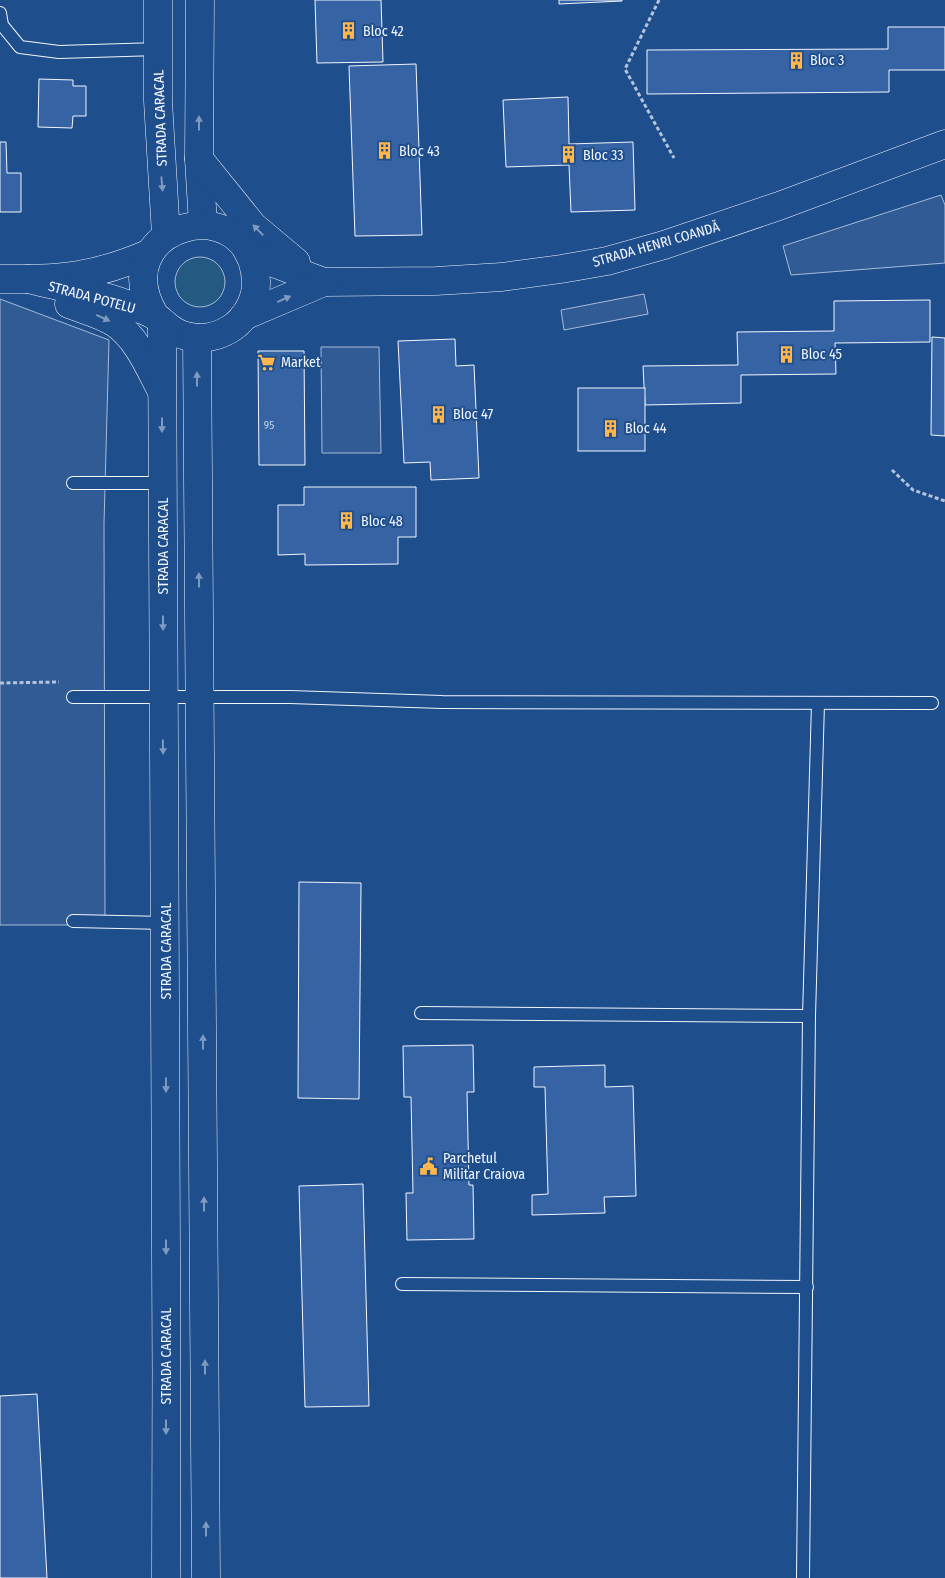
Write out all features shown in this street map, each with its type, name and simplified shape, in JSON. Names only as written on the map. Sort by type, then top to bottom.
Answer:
[{"type":"main road","name":"STRADA CARACAL","points":[[158,0],[160,160],[158,244]]},
{"type":"main road","points":[[200,0],[199,160],[203,224]]},
{"type":"main road","name":"STRADA HENRI COANDĂ","points":[[249,254],[324,282],[436,281],[502,277],[607,261],[664,245],[779,206],[945,144]]},
{"type":"main road","points":[[199,160],[229,199],[266,239],[324,282]]},
{"type":"main road","points":[[203,224],[230,233],[241,242],[249,254],[255,270],[256,286],[252,302],[244,316],[224,333],[197,338],[178,334],[158,320],[148,305],[143,279],[158,244],[183,227],[203,224]]},
{"type":"main road","name":"STRADA POTELU","points":[[13,279],[69,278],[97,272],[120,266],[158,244]]},
{"type":"main road","points":[[13,279],[115,323],[135,344],[162,392]]},
{"type":"main road","name":"STRADA POTELU","points":[[13,279],[113,300],[158,320]]},
{"type":"main road","name":"STRADA HENRI COANDĂ","points":[[244,316],[324,282]]},
{"type":"main road","name":"STRADA CARACAL","points":[[158,320],[162,392],[162,698],[166,922],[166,1578]]},
{"type":"main road","points":[[197,338],[206,1578]]},
{"type":"lane","points":[[0,13],[2,25],[20,47],[59,52],[158,50]]},
{"type":"lane","points":[[73,483],[162,483]]},
{"type":"lane","points":[[73,697],[932,703]]},
{"type":"lane","points":[[803,1578],[809,1016],[818,703]]},
{"type":"lane","points":[[73,921],[166,922]]},
{"type":"lane","points":[[421,1013],[809,1016]]},
{"type":"lane","points":[[402,1284],[807,1287]]},
{"type":"path","points":[[659,0],[625,69],[674,158]]},
{"type":"path","points":[[892,470],[913,490],[945,501]]},
{"type":"path","points":[[0,683],[64,682]]},
{"type":"shaded area","points":[[941,195],[945,205],[945,263],[791,275],[783,246]]},
{"type":"shaded area","points":[[195,257],[205,257],[218,264],[225,277],[225,287],[218,300],[205,307],[195,307],[186,303],[179,296],[175,287],[175,277],[179,268],[186,261]]},
{"type":"shaded area","points":[[644,294],[648,314],[564,330],[561,310]]},
{"type":"shaded area","points":[[0,299],[109,340],[104,524],[105,925],[0,925]]},
{"type":"shaded area","points":[[321,347],[379,347],[381,453],[322,453]]},
{"type":"building","name":"Bloc 42","points":[[315,0],[381,0],[383,62],[317,63]]},
{"type":"building","points":[[559,0],[622,0],[622,1],[559,4]]},
{"type":"building","name":"Bloc 3","points":[[888,27],[945,27],[945,70],[889,70],[889,92],[647,94],[647,50],[888,49]]},
{"type":"building","name":"Bloc 43","points":[[416,64],[422,235],[355,236],[349,66]]},
{"type":"building","points":[[39,79],[73,80],[73,86],[86,86],[86,116],[73,116],[72,128],[38,127]]},
{"type":"building","name":"Bloc 33","points":[[568,97],[569,144],[633,142],[635,210],[571,212],[569,165],[506,167],[503,100]]},
{"type":"building","points":[[0,142],[6,142],[7,173],[21,173],[21,212],[0,212]]},
{"type":"building","name":"Bloc 45","points":[[930,300],[930,342],[835,343],[836,374],[741,375],[741,403],[645,405],[643,366],[738,365],[737,332],[834,331],[834,301]]},
{"type":"building","points":[[932,337],[945,338],[945,436],[931,435]]},
{"type":"building","name":"Bloc 47","points":[[455,339],[456,366],[474,365],[479,478],[431,480],[430,462],[404,463],[398,341]]},
{"type":"building","points":[[258,351],[304,351],[305,465],[259,465]]},
{"type":"building","name":"Bloc 44","points":[[578,388],[645,388],[645,451],[578,451]]},
{"type":"building","name":"Bloc 48","points":[[304,487],[416,487],[416,537],[398,537],[398,564],[305,565],[305,554],[278,555],[278,505],[304,505]]},
{"type":"building","points":[[299,882],[361,883],[359,1099],[298,1098]]},
{"type":"building","points":[[473,1045],[474,1092],[467,1092],[469,1185],[473,1185],[474,1239],[407,1240],[406,1193],[413,1193],[411,1097],[404,1097],[403,1046]]},
{"type":"building","points":[[605,1065],[605,1087],[633,1086],[636,1196],[604,1197],[605,1213],[532,1215],[532,1195],[548,1194],[545,1087],[534,1087],[534,1067]]},
{"type":"building","points":[[363,1184],[369,1406],[305,1407],[299,1186]]},
{"type":"building","points":[[37,1394],[47,1578],[0,1578],[0,1396]]},
{"type":"place","name":"Bloc 42","points":[[349,31]]},
{"type":"place","name":"Bloc 3","points":[[796,60]]},
{"type":"place","name":"Bloc 43","points":[[385,151]]},
{"type":"place","name":"Bloc 33","points":[[569,155]]},
{"type":"place","name":"Bloc 45","points":[[787,354]]},
{"type":"place","name":"Market","points":[[267,362]]},
{"type":"place","name":"Bloc 47","points":[[439,414]]},
{"type":"place","name":"Bloc 44","points":[[611,428]]},
{"type":"place","name":"Bloc 48","points":[[347,521]]},
{"type":"place","name":"Parchetul Militar Craiova","points":[[429,1166]]}]
